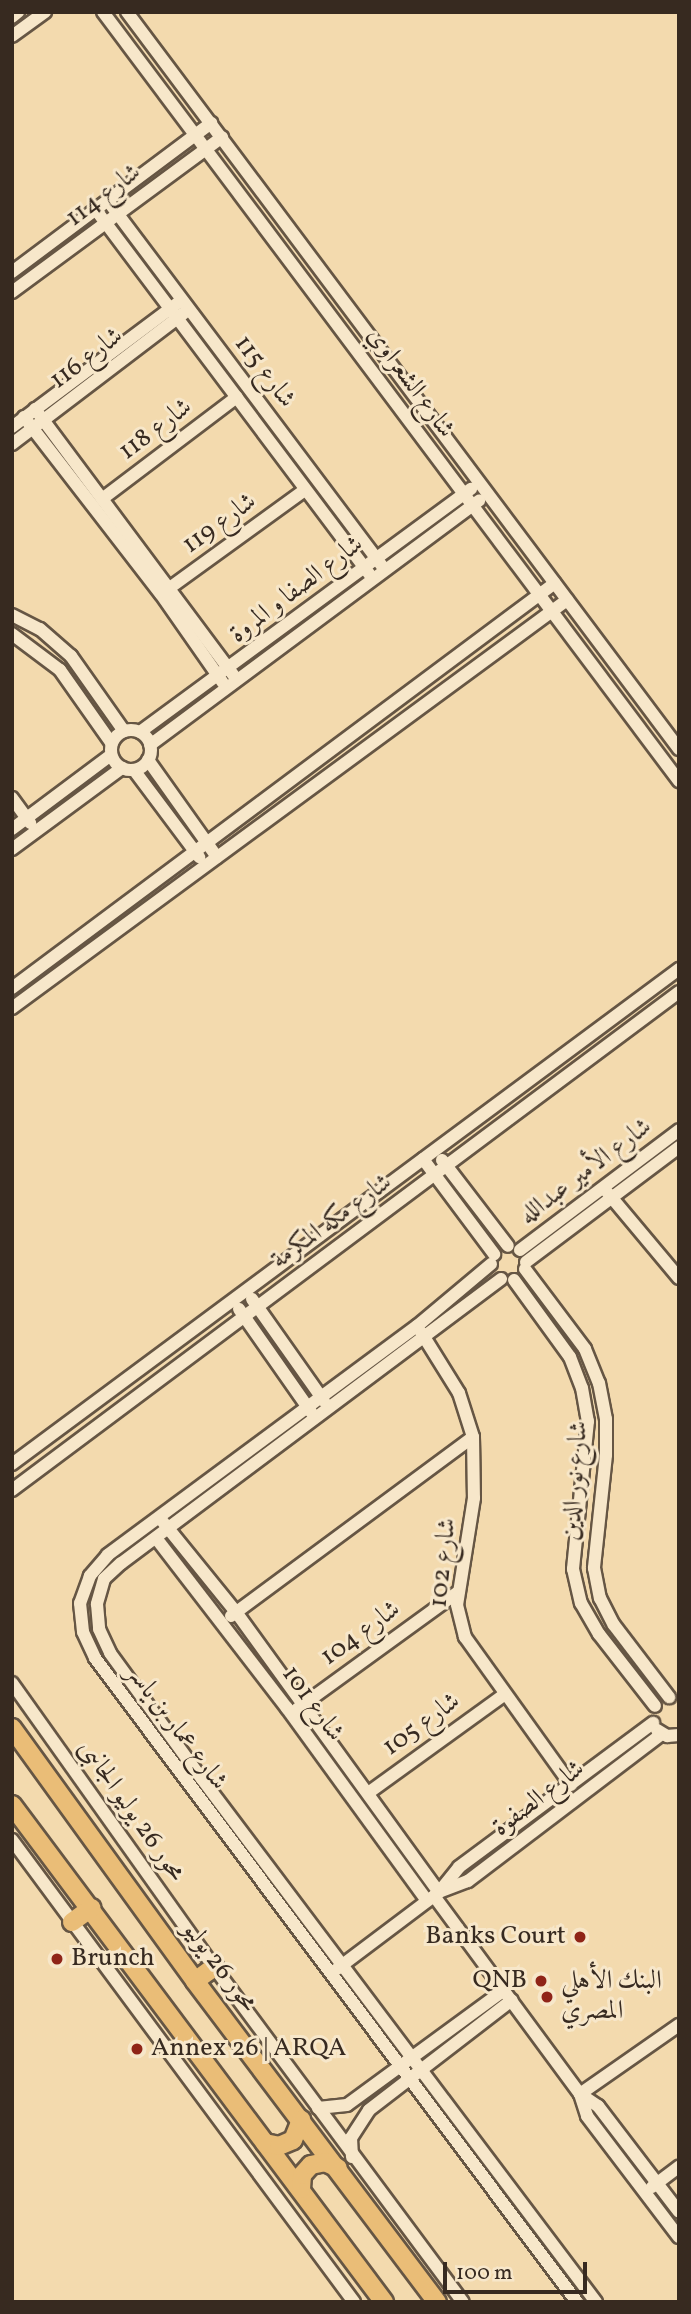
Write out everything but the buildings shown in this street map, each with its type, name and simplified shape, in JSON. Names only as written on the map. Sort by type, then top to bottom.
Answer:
[{"type":"highway","name":"محور 26 يوليو","points":[[12,1728],[195,1981],[437,2302]]},
{"type":"highway","points":[[12,1805],[384,2302]]},
{"type":"highway","points":[[72,1922],[91,1908]]},
{"type":"highway","points":[[195,1981],[214,1967]]},
{"type":"highway","points":[[265,2143],[279,2146],[293,2140],[301,2120]]},
{"type":"highway","points":[[301,2189],[302,2175],[311,2165],[325,2162],[338,2168]]},
{"type":"street","points":[[12,17],[18,12]]},
{"type":"street","points":[[12,36],[46,12]]},
{"type":"street","name":"شارع الشعراوي","points":[[103,12],[679,781]]},
{"type":"street","name":"شارع الشعراوي","points":[[127,12],[679,750]]},
{"type":"street","name":"شارع 114","points":[[12,272],[211,123]]},
{"type":"street","name":"شارع 114","points":[[12,292],[222,137]]},
{"type":"street","name":"شارع 115","points":[[108,201],[237,397],[368,573]]},
{"type":"street","name":"شارع 115","points":[[96,210],[180,309],[380,564]]},
{"type":"street","name":"شارع 116","points":[[12,427],[180,309]]},
{"type":"street","name":"شارع 116","points":[[12,444],[180,309]]},
{"type":"street","name":"شارع 118","points":[[102,499],[237,397]]},
{"type":"street","points":[[29,413],[165,592],[229,669],[232,685]]},
{"type":"street","points":[[38,425],[102,499],[219,677],[232,685]]},
{"type":"street","name":"شارع الصفا و المروة","points":[[141,732],[368,573],[479,483]]},
{"type":"street","name":"شارع 119","points":[[165,592],[305,489]]},
{"type":"street","name":"شارع الصفا و المروة","points":[[380,564],[488,495]]},
{"type":"street","name":"شارع الصفا و المروة","points":[[150,745],[232,685],[368,573]]},
{"type":"street","points":[[12,988],[555,583]]},
{"type":"street","points":[[12,1008],[79,956],[567,600]]},
{"type":"street","points":[[12,615],[40,629],[71,656],[124,732]]},
{"type":"street","points":[[12,634],[60,670],[112,749],[205,866]]},
{"type":"street","points":[[379,712],[392,728]]},
{"type":"street","points":[[124,732],[141,732],[150,745],[148,761],[217,857]]},
{"type":"street","points":[[12,830],[112,749],[124,732]]},
{"type":"street","points":[[12,849],[128,769],[148,761]]},
{"type":"street","points":[[12,798],[36,831]]},
{"type":"street","points":[[71,944],[79,956]]},
{"type":"street","name":"شارع مكه المكرمة","points":[[12,1464],[679,969]]},
{"type":"street","name":"شارع مكه المكرمة","points":[[12,1490],[65,1446],[679,992]]},
{"type":"street","points":[[523,1084],[536,1099]]},
{"type":"street","name":"شارع الأمير عبدالله","points":[[520,1257],[603,1187],[679,1130]]},
{"type":"street","name":"شارع الأمير عبدالله","points":[[520,1257],[612,1197],[679,1147]]},
{"type":"street","name":"شارع نور الدين","points":[[435,1150],[520,1257],[585,1349],[599,1382],[606,1419],[606,1455],[597,1514],[594,1568],[600,1598],[614,1625],[674,1698]]},
{"type":"street","points":[[423,1159],[493,1259]]},
{"type":"street","points":[[603,1187],[679,1278]]},
{"type":"street","name":"شارع عمار بن ياسر","points":[[520,1257],[493,1259],[417,1326],[108,1555],[90,1576],[80,1603],[83,1632],[110,1677],[193,1778],[276,1889],[331,1973],[410,2079],[596,2302]]},
{"type":"street","name":"شارع عمار بن ياسر","points":[[193,1778],[99,1629],[97,1604],[104,1579],[328,1407],[508,1280],[520,1257]]},
{"type":"street","name":"شارع نور الدين","points":[[493,1259],[570,1357],[582,1388],[588,1421],[573,1569],[581,1603],[599,1634],[655,1706]]},
{"type":"street","points":[[246,1290],[328,1407]]},
{"type":"street","points":[[233,1300],[315,1417]]},
{"type":"street","name":"شارع 102","points":[[417,1326],[459,1393],[473,1437],[474,1498],[458,1592],[465,1637],[503,1695],[571,1785]]},
{"type":"street","points":[[172,1346],[183,1360]]},
{"type":"street","points":[[151,1362],[162,1375]]},
{"type":"street","points":[[110,1393],[120,1406]]},
{"type":"street","points":[[55,1434],[65,1446]]},
{"type":"street","points":[[222,1622],[473,1437]]},
{"type":"street","points":[[578,1510],[597,1514]]},
{"type":"street","name":"شارع 101","points":[[160,1517],[236,1612],[368,1793],[433,1896]]},
{"type":"street","name":"شارع 101","points":[[156,1538],[433,1896]]},
{"type":"street","name":"شارع 104","points":[[291,1713],[458,1592]]},
{"type":"street","points":[[110,1677],[122,1669]]},
{"type":"street","name":"محور 26 يوليو الجانبى","points":[[12,1684],[352,2157],[463,2302]]},
{"type":"street","name":"شارع 105","points":[[368,1793],[503,1695]]},
{"type":"street","points":[[674,1698],[655,1706],[653,1723],[662,1734],[678,1736]]},
{"type":"street","name":"شارع الصفوة","points":[[331,1973],[433,1896],[459,1867],[653,1723]]},
{"type":"street","name":"شارع الصفوة","points":[[433,1896],[468,1881],[662,1734]]},
{"type":"street","points":[[12,1840],[355,2302]]},
{"type":"street","name":"شارع عمار بن ياسر","points":[[276,1889],[342,1965],[423,2069],[577,2302]]},
{"type":"street","points":[[433,1896],[580,2094],[587,2116],[679,2237]]},
{"type":"street","points":[[318,2108],[346,2105],[508,1995]]},
{"type":"street","points":[[352,2157],[351,2138],[358,2122],[508,1995]]},
{"type":"street","points":[[580,2094],[679,2025]]},
{"type":"street","points":[[580,2094],[598,2106],[679,2212]]},
{"type":"street","points":[[646,2192],[679,2167]]},
{"type":"street","points":[[560,2279],[572,2270]]},
{"type":"place","name":"Banks Court","points":[[580,1937]]},
{"type":"place","name":"Brunch","points":[[57,1959]]},
{"type":"place","name":"QNB","points":[[541,1981]]},
{"type":"place","name":"البنك الأهلي المصري","points":[[547,1997]]},
{"type":"place","name":"Annex 26 | ARQA","points":[[137,2049]]}]
